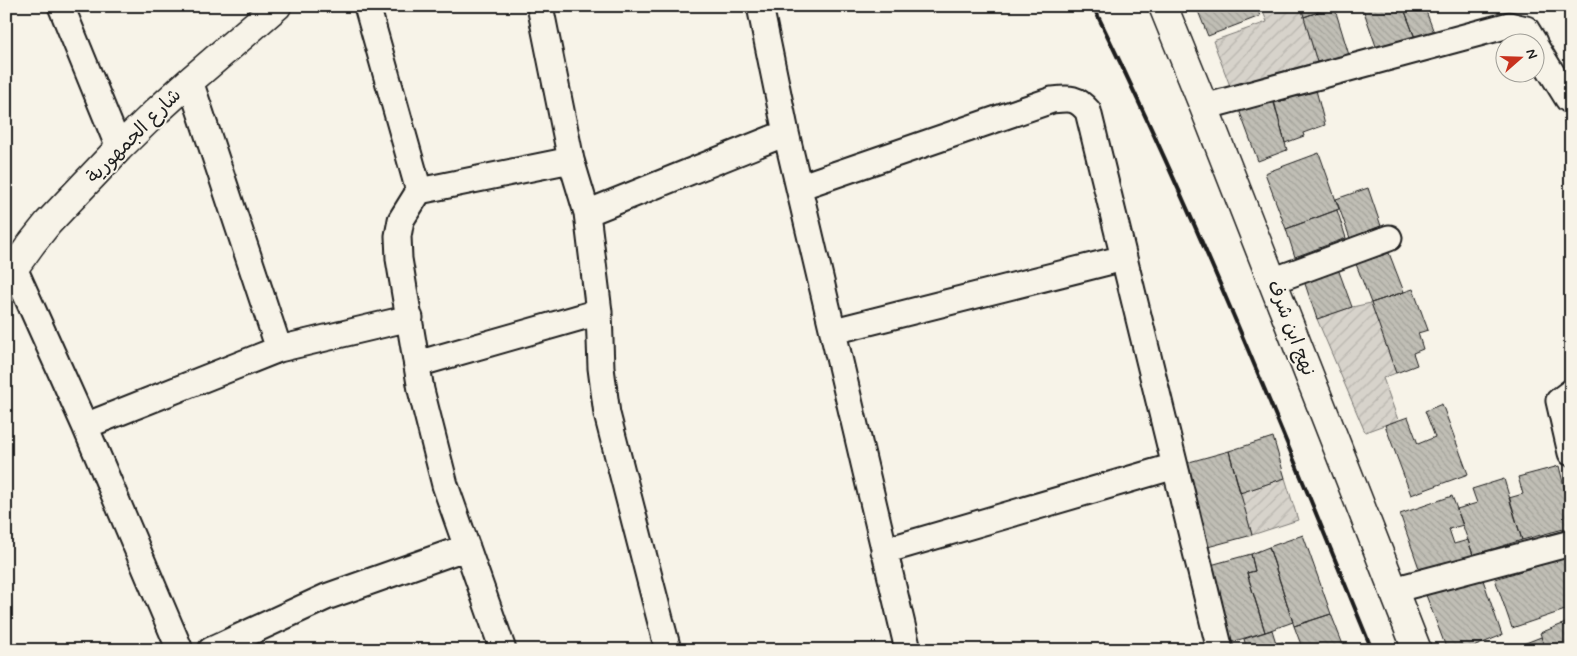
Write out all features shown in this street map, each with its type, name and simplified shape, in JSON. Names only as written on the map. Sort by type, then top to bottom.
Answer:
[{"type":"main road","name":"شارع الجمهورية","points":[[10,274],[48,223],[119,148],[190,81],[277,6]]},
{"type":"main road","name":"نهج ابن شرف","points":[[1163,6],[1416,650]]},
{"type":"street","points":[[61,6],[119,148]]},
{"type":"street","points":[[367,6],[419,191]]},
{"type":"street","points":[[540,6],[571,160],[587,213],[607,414],[668,650]]},
{"type":"street","points":[[766,8],[786,133],[908,650]]},
{"type":"street","points":[[1204,107],[1508,25],[1518,26],[1526,29],[1528,32]]},
{"type":"street","points":[[1544,59],[1571,101]]},
{"type":"street","points":[[190,81],[279,349]]},
{"type":"street","points":[[800,187],[1052,100],[1067,99],[1079,101],[1088,111],[1218,649]]},
{"type":"street","points":[[587,213],[786,133]]},
{"type":"street","points":[[503,650],[445,485],[421,390],[399,259],[398,236],[401,220],[419,191],[571,160]]},
{"type":"street","points":[[1272,281],[1389,238]]},
{"type":"street","points":[[834,331],[1124,258]]},
{"type":"street","points":[[10,274],[85,426],[180,650]]},
{"type":"street","points":[[417,364],[598,312]]},
{"type":"street","points":[[85,426],[279,349],[410,318]]},
{"type":"street","points":[[1571,392],[1559,401],[1571,453]]},
{"type":"street","points":[[884,551],[1175,466]]},
{"type":"street","points":[[1393,590],[1571,543]]},
{"type":"street","points":[[211,650],[326,597],[466,547]]},
{"type":"shaded area","points":[[1261,6],[1301,6],[1317,62],[1230,86],[1213,41],[1267,22]]},
{"type":"shaded area","points":[[1371,303],[1396,373],[1383,378],[1398,420],[1365,432],[1317,319],[1352,307]]},
{"type":"shaded area","points":[[1285,478],[1298,520],[1252,535],[1240,493]]},
{"type":"building","points":[[1196,6],[1256,6],[1260,16],[1208,36]]},
{"type":"building","points":[[1301,6],[1316,6],[1318,12],[1304,17]]},
{"type":"building","points":[[1334,6],[1349,55],[1317,62],[1304,17]]},
{"type":"building","points":[[1362,6],[1403,6],[1415,38],[1377,49]]},
{"type":"building","points":[[1403,6],[1424,6],[1435,35],[1415,38]]},
{"type":"building","points":[[1315,86],[1325,125],[1303,133],[1304,136],[1285,143],[1274,103],[1290,99],[1288,92]]},
{"type":"building","points":[[1273,97],[1287,150],[1258,161],[1238,107]]},
{"type":"building","points":[[1319,153],[1339,209],[1286,229],[1265,173]]},
{"type":"building","points":[[1368,188],[1381,226],[1350,238],[1336,199]]},
{"type":"building","points":[[1337,210],[1346,238],[1295,257],[1286,229]]},
{"type":"building","points":[[1389,253],[1404,292],[1371,303],[1356,264]]},
{"type":"building","points":[[1337,266],[1352,307],[1317,319],[1303,278]]},
{"type":"building","points":[[1413,289],[1428,330],[1418,333],[1423,349],[1413,353],[1417,365],[1396,373],[1371,303]]},
{"type":"building","points":[[1442,404],[1468,474],[1411,495],[1385,425],[1408,417],[1418,444],[1435,437],[1425,411]]},
{"type":"building","points":[[1273,437],[1285,478],[1240,493],[1229,451]]},
{"type":"building","points":[[1229,451],[1252,535],[1204,548],[1182,464]]},
{"type":"building","points":[[1559,466],[1571,515],[1571,527],[1522,540],[1509,498],[1523,494],[1518,477]]},
{"type":"building","points":[[1504,479],[1522,540],[1473,555],[1457,509],[1477,503],[1472,489]]},
{"type":"building","points":[[1452,496],[1463,525],[1449,529],[1454,544],[1468,540],[1473,555],[1420,571],[1400,514]]},
{"type":"building","points":[[1303,535],[1331,614],[1294,626],[1269,547]]},
{"type":"building","points":[[1269,547],[1293,622],[1265,632],[1247,573],[1255,571],[1251,554]]},
{"type":"building","points":[[1251,554],[1255,571],[1247,573],[1265,632],[1228,643],[1207,566]]},
{"type":"building","points":[[1567,557],[1571,560],[1571,608],[1512,628],[1495,579]]},
{"type":"building","points":[[1483,580],[1502,635],[1466,650],[1447,650],[1426,595]]},
{"type":"building","points":[[1331,614],[1345,650],[1303,650],[1294,626]]},
{"type":"building","points":[[1568,622],[1571,629],[1571,650],[1546,650],[1540,633]]},
{"type":"building","points":[[1272,630],[1276,643],[1283,642],[1285,650],[1247,650],[1244,639]]},
{"type":"building","points":[[1541,637],[1546,650],[1508,650]]},
{"type":"railway","points":[[1093,6],[1168,165],[1203,245],[1272,406],[1372,650]]}]
